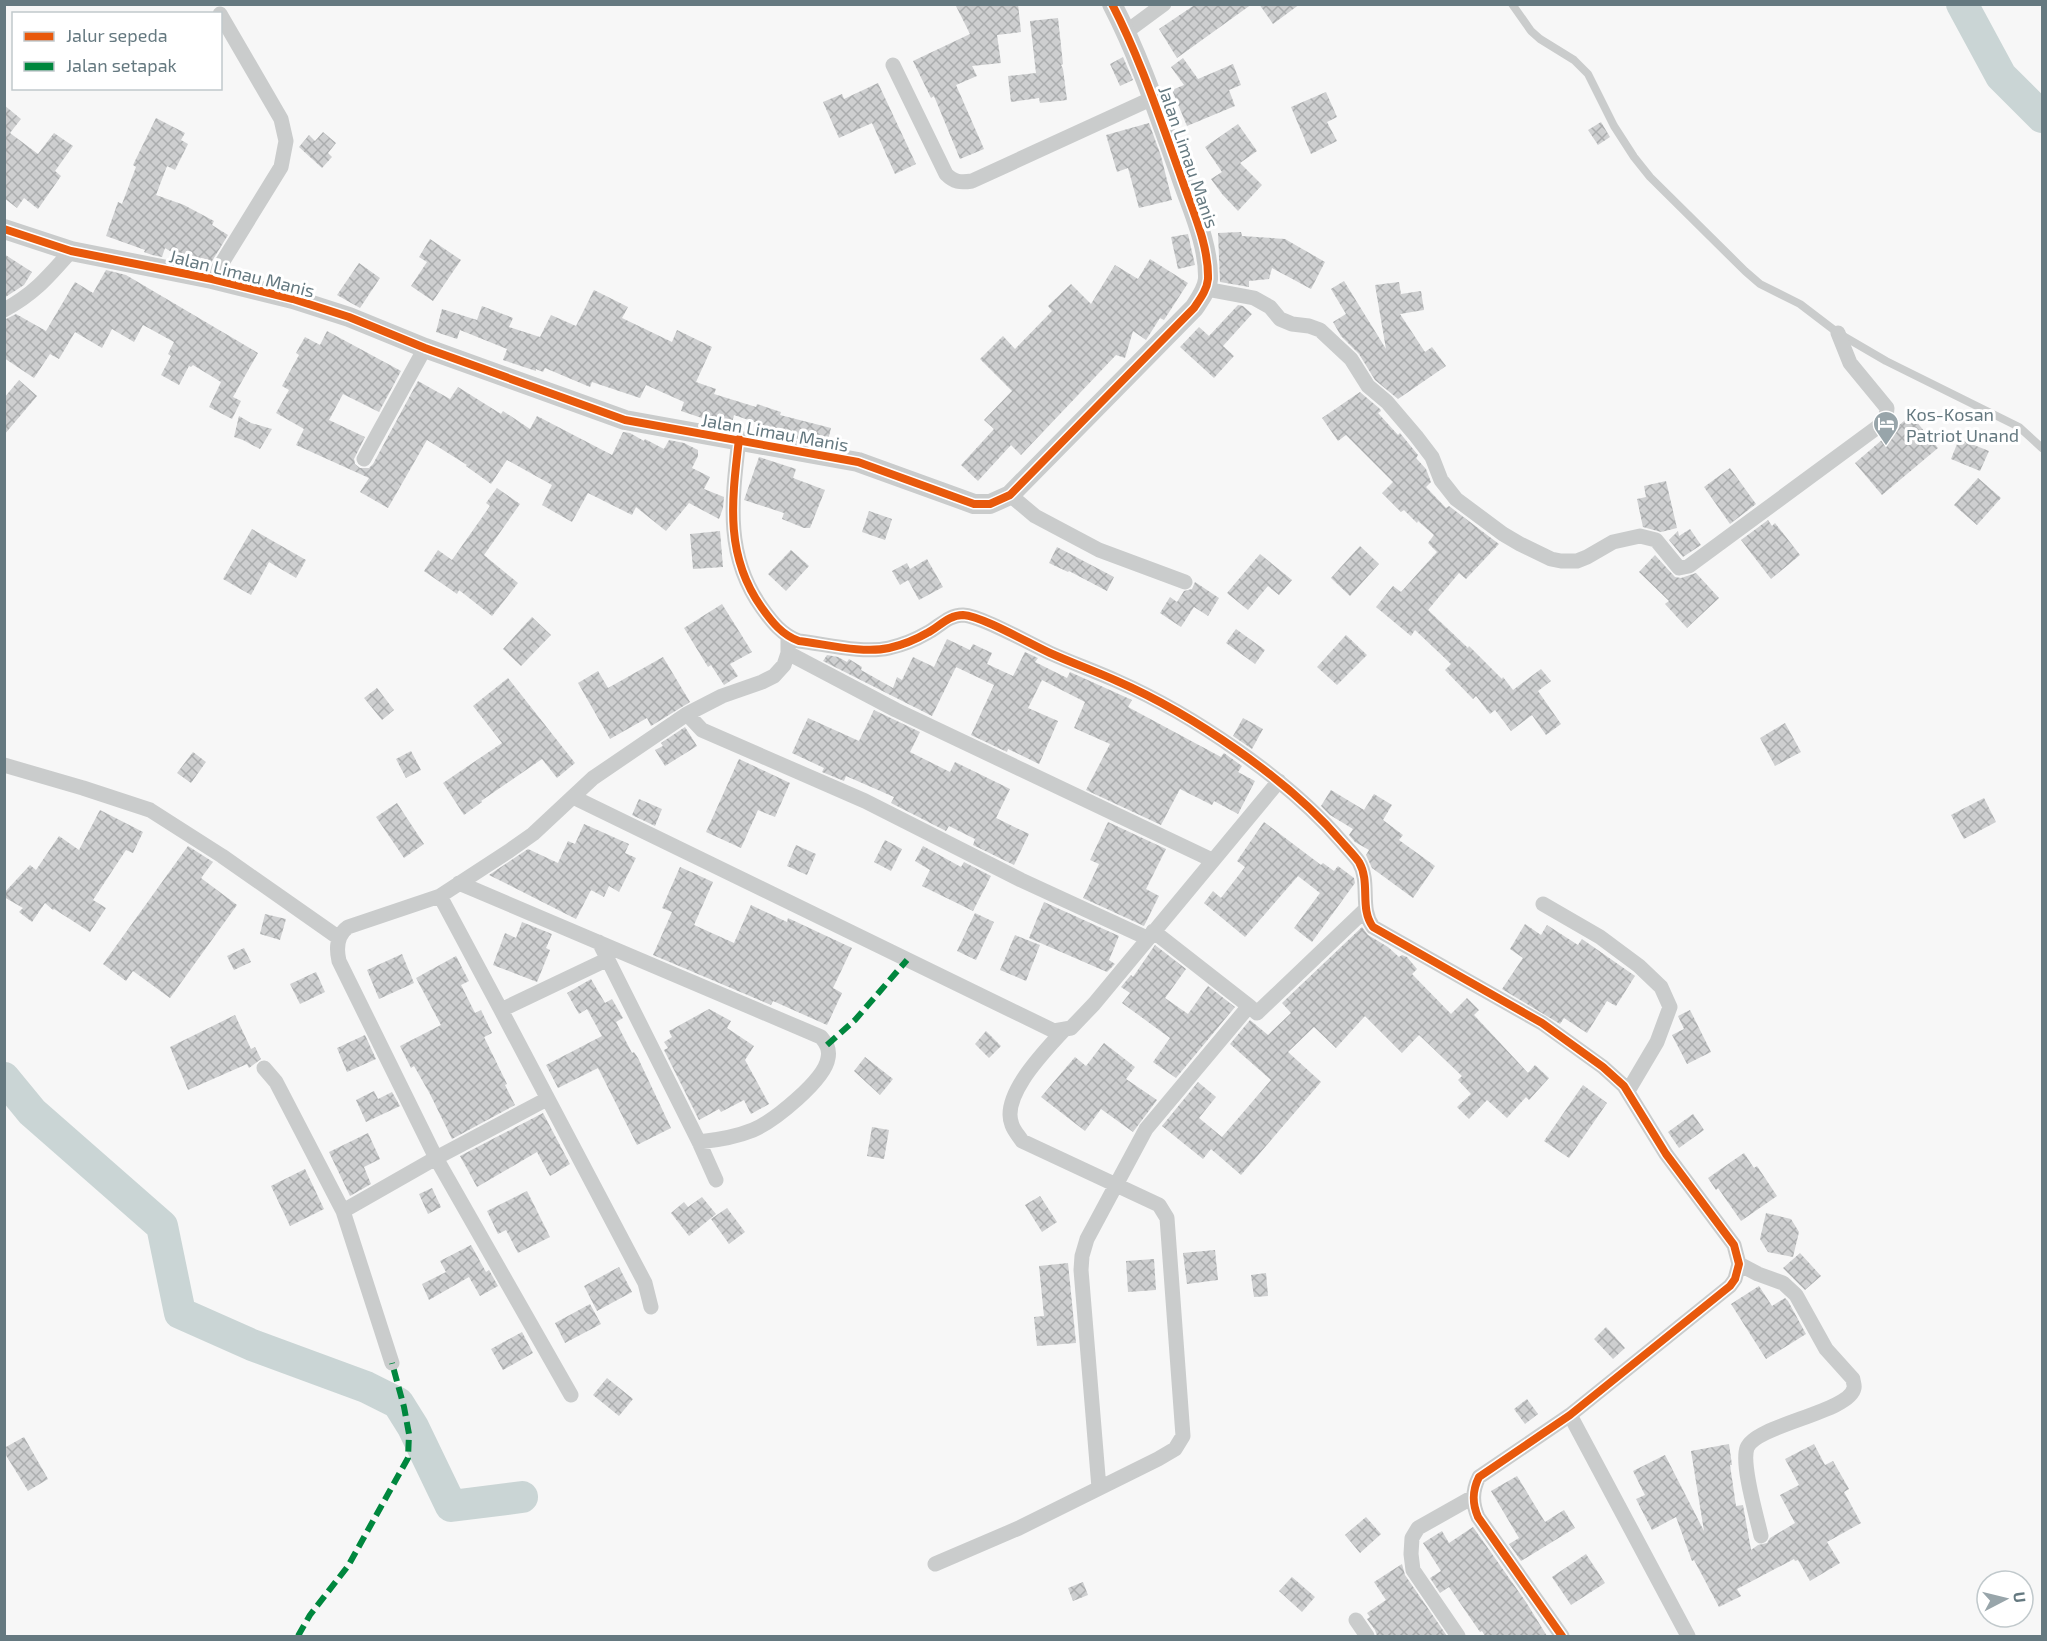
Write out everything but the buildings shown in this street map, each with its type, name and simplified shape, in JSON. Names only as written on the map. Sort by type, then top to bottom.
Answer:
[{"type":"street","name":"Jalan Limau Manis","points":[[4,229],[70,251],[212,279],[293,298],[625,420],[858,462],[974,504],[990,504],[1010,495],[1194,308],[1206,289],[1208,280],[1203,245],[1153,98],[1112,4]]},
{"type":"street","points":[[1126,32],[1164,4]]},
{"type":"street","points":[[212,279],[281,167],[286,141],[281,118],[222,17]]},
{"type":"street","points":[[893,65],[945,174],[960,183],[972,181],[1153,98]]},
{"type":"street","points":[[4,310],[36,290],[70,251]]},
{"type":"street","points":[[1206,289],[1254,298],[1270,307],[1280,319],[1320,330],[1351,359],[1368,386],[1387,402],[1416,435],[1432,457],[1441,480],[1456,499],[1503,534],[1551,559],[1561,561],[1577,561],[1612,542],[1640,536],[1656,540],[1679,568],[1684,568],[1879,426],[1886,418],[1887,408],[1850,363],[1838,333]]},
{"type":"street","points":[[364,459],[425,348]]},
{"type":"street","points":[[739,439],[733,490],[736,550],[743,578],[755,599],[770,621],[788,637],[799,641],[870,650],[888,649],[929,632],[954,616],[964,615],[1118,681],[1158,701],[1220,739],[1279,781],[1323,820],[1359,862],[1364,876],[1369,921],[1379,932],[1516,1007],[1603,1067],[1628,1092],[1666,1154],[1734,1245],[1739,1264],[1735,1279],[1730,1286],[1570,1415],[1479,1477],[1474,1486],[1474,1508],[1478,1517],[1562,1636]]},
{"type":"street","points":[[1010,495],[1035,516],[1099,550],[1185,582]]},
{"type":"street","points":[[571,1395],[436,1158],[339,961],[337,951],[339,938],[342,931],[348,927],[440,896],[533,834],[593,778],[687,714],[722,696],[774,676],[784,665],[788,653],[788,637]]},
{"type":"street","points":[[788,653],[896,710],[1212,860]]},
{"type":"street","points":[[687,714],[702,730],[865,801],[1022,880],[1150,935],[1257,1013],[1366,909]]},
{"type":"street","points":[[4,765],[150,810],[222,856],[339,938]]},
{"type":"street","points":[[573,797],[968,991],[1054,1031],[1063,1031],[1071,1028],[1094,1004],[1279,781]]},
{"type":"street","points":[[459,883],[821,1037],[827,1045],[829,1056],[826,1066],[791,1105],[771,1121],[739,1135],[699,1142]]},
{"type":"street","points":[[440,896],[645,1283],[651,1307]]},
{"type":"street","points":[[1543,904],[1600,937],[1639,966],[1661,987],[1670,1006],[1657,1042],[1628,1092]]},
{"type":"street","points":[[598,942],[716,1180]]},
{"type":"street","points":[[501,1010],[606,960]]},
{"type":"street","points":[[1099,1488],[1081,1270],[1087,1239],[1146,1129],[1249,1006]]},
{"type":"street","points":[[935,1564],[1019,1528],[1175,1449],[1183,1436],[1167,1218],[1159,1204],[1022,1141],[1012,1125],[1010,1108],[1020,1087],[1035,1062],[1063,1031]]},
{"type":"street","points":[[264,1068],[276,1082],[343,1211],[392,1363]]},
{"type":"street","points":[[343,1211],[436,1158],[548,1099]]},
{"type":"street","points":[[1739,1264],[1758,1274],[1783,1282],[1796,1295],[1826,1349],[1853,1379],[1854,1385],[1847,1398],[1815,1414],[1767,1432],[1754,1439],[1747,1448],[1749,1485],[1761,1536]]},
{"type":"street","points":[[1570,1415],[1688,1636]]},
{"type":"street","points":[[1458,1636],[1413,1570],[1412,1538],[1418,1528],[1473,1497]]},
{"type":"street","points":[[1356,1620],[1367,1636]]},
{"type":"lane","points":[[1512,4],[1531,31],[1574,60],[1588,74],[1619,135],[1650,177],[1760,284],[1800,304],[1838,333],[1886,361],[2019,428],[2043,448]]},
{"type":"waterway","points":[[1962,4],[2001,76],[2042,117]]},
{"type":"waterway","points":[[4,1078],[32,1112],[162,1226],[180,1313],[252,1345],[366,1387],[398,1403],[413,1427],[451,1506],[522,1497]]},
{"type":"marked path","points":[[827,1045],[855,1020],[907,960]]},
{"type":"marked path","points":[[298,1636],[310,1615],[348,1566],[408,1458],[409,1434],[392,1363]]},
{"type":"cycle path","points":[[4,229],[71,251],[212,279],[293,299],[349,317],[425,348],[625,420],[858,462],[974,504],[990,504],[1010,495],[1194,308],[1203,294],[1208,279],[1206,252],[1199,226],[1149,88],[1112,4]]},
{"type":"cycle path","points":[[739,439],[733,505],[736,547],[741,568],[750,588],[782,632],[799,641],[879,650],[913,640],[953,617],[963,615],[994,625],[1050,653],[1109,677],[1176,711],[1207,730],[1294,794],[1355,857],[1362,870],[1367,912],[1373,927],[1542,1023],[1603,1067],[1624,1086],[1666,1154],[1734,1245],[1739,1264],[1735,1279],[1730,1286],[1570,1415],[1479,1477],[1474,1497],[1478,1517],[1562,1636]]},
{"type":"place","name":"Kos-Kosan Patriot Unand","points":[[1886,447]]}]
